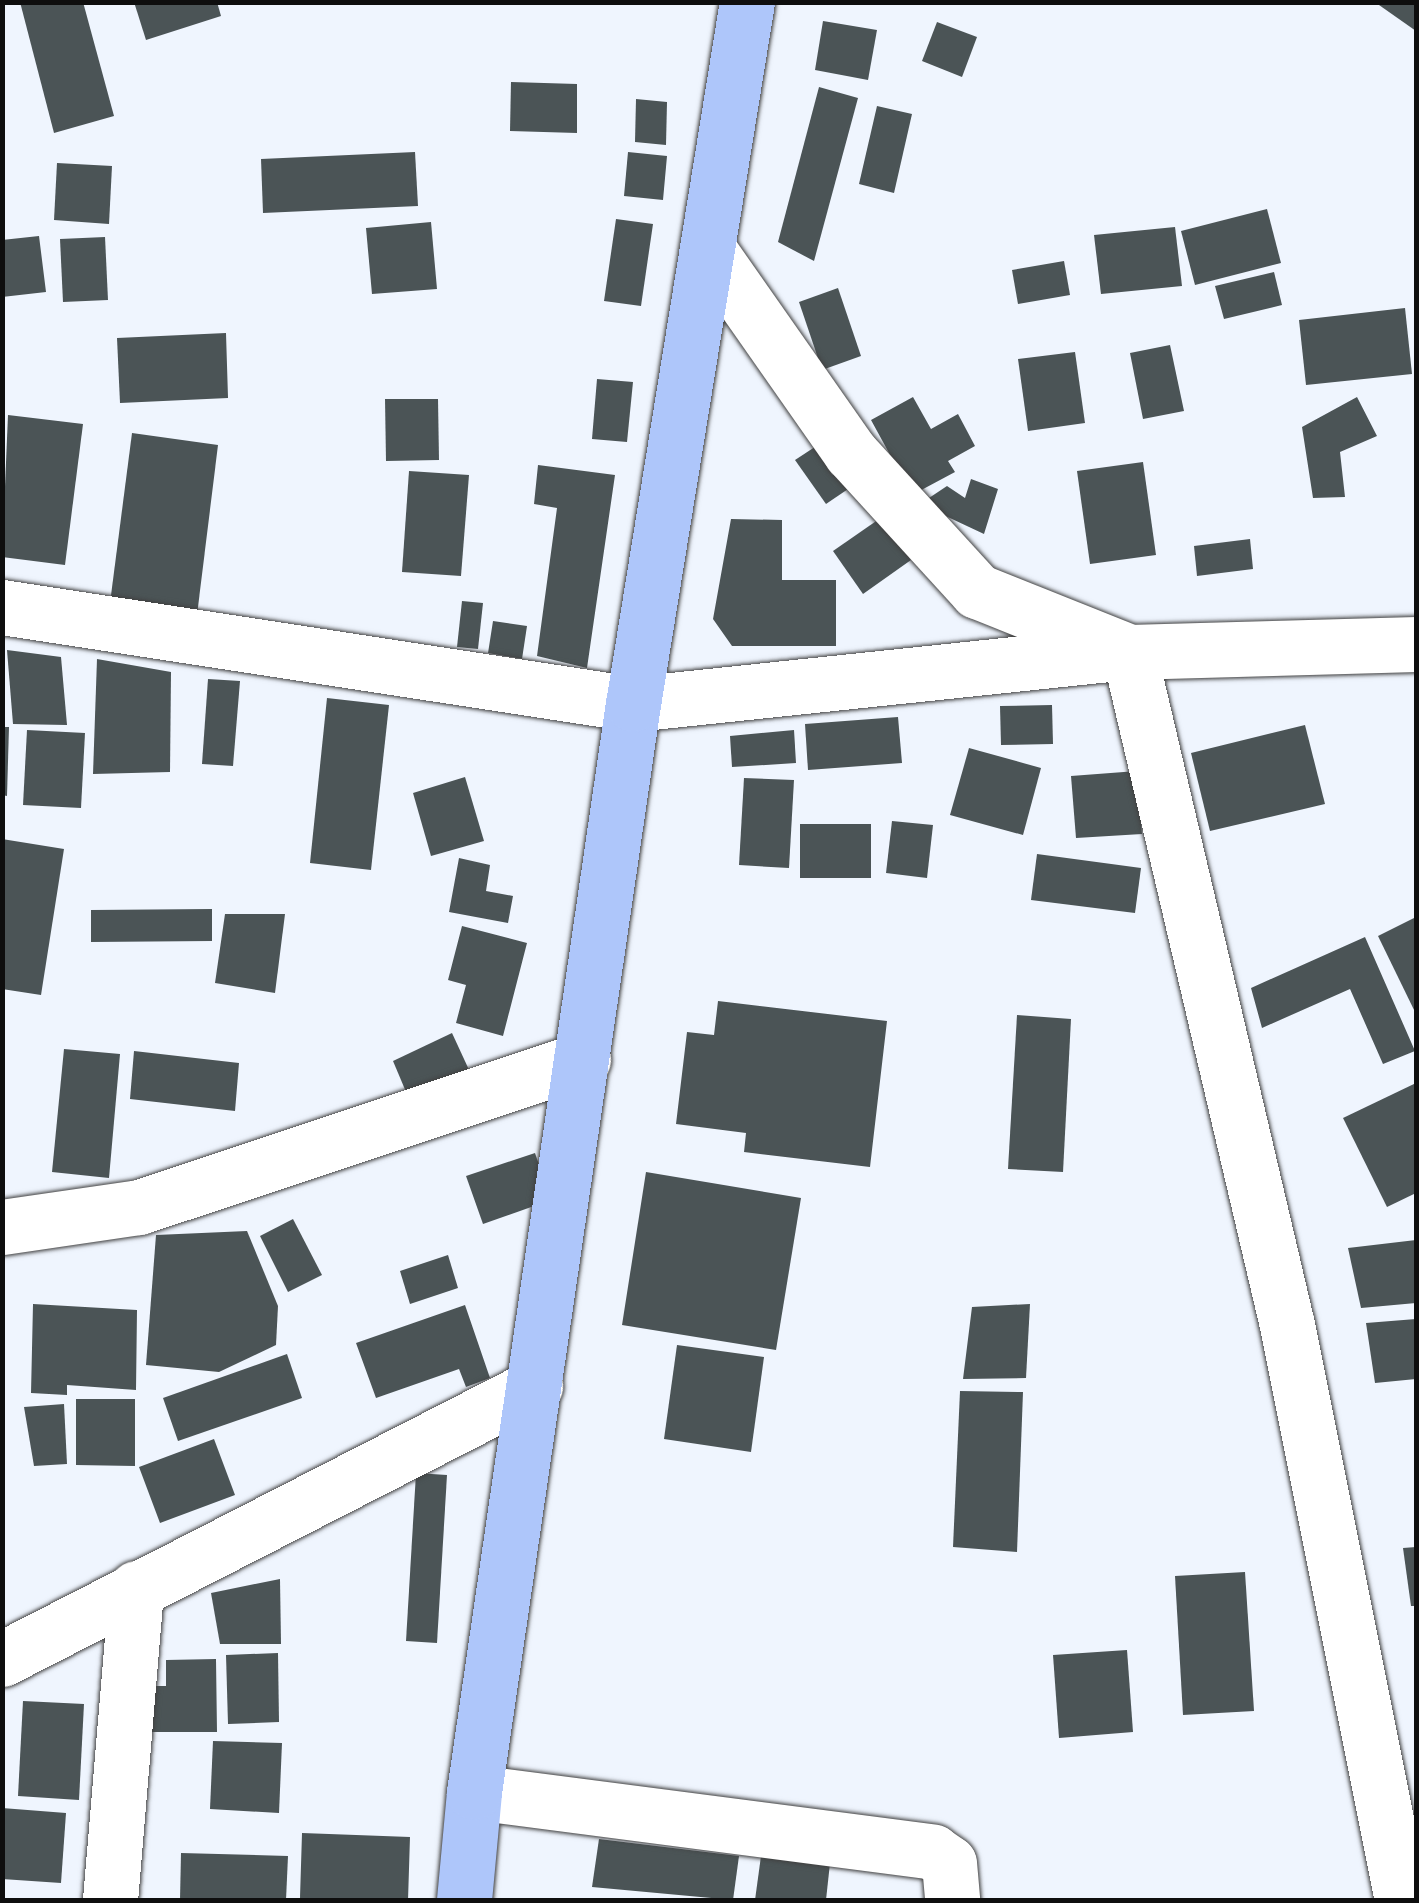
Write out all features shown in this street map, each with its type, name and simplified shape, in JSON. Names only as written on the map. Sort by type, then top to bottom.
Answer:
[{"type":"main road","points":[[464,1900],[474,1792],[633,704],[747,2]]},
{"type":"street","points":[[708,249],[852,453],[976,592],[1129,652]]},
{"type":"street","points":[[2,607],[633,704],[1129,652],[1413,650]]},
{"type":"street","points":[[1129,652],[1286,1325],[1402,1900]]},
{"type":"street","points":[[2,1227],[139,1208],[583,1059]]},
{"type":"street","points":[[2,1658],[535,1386]]},
{"type":"street","points":[[110,1900],[136,1588]]},
{"type":"street","points":[[474,1792],[933,1852],[949,1863],[952,1900]]},
{"type":"building","points":[[20,2],[83,2],[114,116],[54,133]]},
{"type":"building","points":[[134,2],[217,2],[221,16],[146,40]]},
{"type":"building","points":[[1416,2],[1416,31],[1379,5]]},
{"type":"building","points":[[823,21],[877,30],[868,80],[815,70]]},
{"type":"building","points":[[937,22],[977,37],[962,77],[922,61]]},
{"type":"building","points":[[511,82],[577,84],[577,133],[510,131]]},
{"type":"building","points":[[819,87],[858,98],[814,261],[778,242]]},
{"type":"building","points":[[636,99],[667,102],[666,145],[635,142]]},
{"type":"building","points":[[877,106],[912,114],[894,193],[859,184]]},
{"type":"building","points":[[415,152],[418,206],[263,213],[261,159]]},
{"type":"building","points":[[628,152],[667,156],[663,200],[624,196]]},
{"type":"building","points":[[57,163],[112,166],[109,224],[54,220]]},
{"type":"building","points":[[1267,209],[1281,263],[1195,285],[1181,231]]},
{"type":"building","points":[[616,219],[653,224],[641,306],[604,301]]},
{"type":"building","points":[[431,222],[437,289],[372,294],[366,228]]},
{"type":"building","points":[[1175,227],[1182,286],[1101,294],[1094,235]]},
{"type":"building","points":[[39,236],[46,292],[2,297],[2,240]]},
{"type":"building","points":[[105,237],[108,300],[63,302],[60,239]]},
{"type":"building","points":[[1064,261],[1070,295],[1018,304],[1012,270]]},
{"type":"building","points":[[1274,272],[1282,305],[1224,319],[1215,286]]},
{"type":"building","points":[[838,288],[861,356],[822,370],[799,302]]},
{"type":"building","points":[[1405,308],[1412,374],[1306,385],[1299,320]]},
{"type":"building","points":[[226,333],[228,398],[120,403],[117,338]]},
{"type":"building","points":[[1170,345],[1184,411],[1143,419],[1130,353]]},
{"type":"building","points":[[1075,352],[1085,423],[1028,431],[1018,359]]},
{"type":"building","points":[[597,379],[633,382],[627,442],[592,439]]},
{"type":"building","points":[[913,397],[931,429],[958,414],[975,446],[948,461],[955,472],[912,495],[871,420]]},
{"type":"building","points":[[1357,397],[1377,436],[1340,452],[1345,497],[1313,498],[1302,427]]},
{"type":"building","points":[[385,399],[438,399],[439,460],[386,461]]},
{"type":"building","points":[[8,415],[83,424],[65,565],[2,557]]},
{"type":"building","points":[[132,433],[218,445],[197,615],[110,603]]},
{"type":"building","points":[[824,441],[854,485],[826,504],[795,460]]},
{"type":"building","points":[[1143,462],[1156,555],[1090,564],[1077,471]]},
{"type":"building","points":[[538,465],[615,475],[587,668],[537,656],[557,508],[534,504]]},
{"type":"building","points":[[409,471],[469,475],[461,576],[402,572]]},
{"type":"building","points":[[971,479],[998,489],[984,534],[920,504],[947,486],[965,498]]},
{"type":"building","points":[[882,517],[911,560],[863,594],[833,551]]},
{"type":"building","points":[[731,519],[782,520],[782,580],[836,580],[836,646],[732,646],[713,619]]},
{"type":"building","points":[[1250,539],[1253,569],[1197,576],[1194,546]]},
{"type":"building","points":[[462,601],[483,603],[478,649],[457,647]]},
{"type":"building","points":[[493,621],[527,626],[522,659],[488,653]]},
{"type":"building","points":[[7,650],[61,657],[67,725],[13,724]]},
{"type":"building","points":[[97,659],[171,672],[170,772],[93,774]]},
{"type":"building","points":[[208,679],[240,681],[233,766],[202,764]]},
{"type":"building","points":[[327,698],[389,705],[371,870],[310,863]]},
{"type":"building","points":[[1052,705],[1053,744],[1001,745],[1000,706]]},
{"type":"building","points":[[898,717],[902,763],[808,770],[805,724]]},
{"type":"building","points":[[1305,725],[1325,804],[1210,831],[1191,753]]},
{"type":"building","points":[[2,727],[9,727],[7,796],[2,795]]},
{"type":"building","points":[[27,730],[85,733],[81,808],[23,805]]},
{"type":"building","points":[[794,730],[796,763],[732,767],[730,736]]},
{"type":"building","points":[[969,748],[1041,768],[1023,835],[950,815]]},
{"type":"building","points":[[1137,771],[1142,834],[1076,838],[1071,776]]},
{"type":"building","points":[[465,777],[484,841],[431,856],[413,793]]},
{"type":"building","points":[[744,778],[794,780],[789,868],[739,865]]},
{"type":"building","points":[[892,821],[933,825],[927,878],[886,873]]},
{"type":"building","points":[[800,824],[871,824],[871,878],[800,878]]},
{"type":"building","points":[[2,839],[64,849],[41,995],[2,989]]},
{"type":"building","points":[[1037,854],[1141,868],[1135,913],[1031,900]]},
{"type":"building","points":[[459,858],[490,865],[486,891],[513,896],[508,923],[449,912]]},
{"type":"building","points":[[212,909],[212,941],[91,942],[91,910]]},
{"type":"building","points":[[225,914],[285,914],[275,993],[215,983]]},
{"type":"building","points":[[1416,917],[1416,1014],[1378,936]]},
{"type":"building","points":[[462,926],[527,943],[503,1036],[456,1023],[466,985],[448,980]]},
{"type":"building","points":[[1365,937],[1415,1051],[1383,1064],[1350,989],[1262,1028],[1251,988]]},
{"type":"building","points":[[718,1001],[887,1021],[870,1167],[744,1152],[746,1133],[676,1124],[687,1032],[714,1035]]},
{"type":"building","points":[[1017,1015],[1071,1019],[1063,1172],[1008,1169]]},
{"type":"building","points":[[452,1033],[470,1072],[409,1099],[393,1061]]},
{"type":"building","points":[[64,1049],[120,1054],[109,1178],[52,1172]]},
{"type":"building","points":[[134,1051],[239,1063],[235,1111],[130,1099]]},
{"type":"building","points":[[1416,1083],[1416,1193],[1387,1207],[1343,1118]]},
{"type":"building","points":[[535,1153],[551,1200],[483,1224],[466,1176]]},
{"type":"building","points":[[646,1172],[801,1198],[776,1350],[622,1325]]},
{"type":"building","points":[[293,1219],[322,1275],[288,1292],[260,1236]]},
{"type":"building","points":[[247,1231],[278,1306],[276,1345],[219,1372],[146,1365],[156,1235]]},
{"type":"building","points":[[1416,1240],[1416,1303],[1361,1308],[1348,1248]]},
{"type":"building","points":[[448,1255],[458,1288],[410,1304],[400,1271]]},
{"type":"building","points":[[33,1304],[137,1310],[136,1390],[67,1385],[67,1395],[31,1393]]},
{"type":"building","points":[[1030,1304],[1026,1378],[963,1379],[972,1307]]},
{"type":"building","points":[[465,1305],[490,1378],[466,1387],[459,1369],[376,1398],[356,1343]]},
{"type":"building","points":[[1416,1319],[1416,1379],[1375,1383],[1366,1323]]},
{"type":"building","points":[[677,1345],[764,1357],[751,1452],[664,1439]]},
{"type":"building","points":[[287,1354],[302,1398],[178,1441],[163,1398]]},
{"type":"building","points":[[960,1391],[1023,1392],[1017,1552],[953,1547]]},
{"type":"building","points":[[76,1399],[135,1399],[135,1466],[76,1465]]},
{"type":"building","points":[[64,1404],[67,1464],[34,1466],[24,1407]]},
{"type":"building","points":[[214,1439],[235,1495],[160,1523],[139,1467]]},
{"type":"building","points":[[416,1473],[447,1475],[437,1643],[406,1641]]},
{"type":"building","points":[[1416,1547],[1416,1606],[1411,1606],[1403,1548]]},
{"type":"building","points":[[1245,1572],[1254,1711],[1183,1715],[1175,1576]]},
{"type":"building","points":[[280,1579],[281,1644],[220,1644],[211,1593]]},
{"type":"building","points":[[1127,1650],[1133,1732],[1059,1738],[1053,1655]]},
{"type":"building","points":[[278,1653],[279,1722],[228,1724],[226,1655]]},
{"type":"building","points":[[216,1659],[217,1732],[146,1732],[146,1686],[166,1686],[166,1660]]},
{"type":"building","points":[[23,1701],[84,1704],[79,1800],[18,1796]]},
{"type":"building","points":[[213,1741],[282,1743],[279,1813],[210,1809]]},
{"type":"building","points":[[2,1808],[66,1813],[61,1883],[2,1879]]},
{"type":"building","points":[[302,1833],[410,1837],[408,1900],[300,1898]]},
{"type":"building","points":[[599,1839],[739,1856],[733,1900],[592,1887]]},
{"type":"building","points":[[181,1853],[288,1856],[286,1900],[180,1900]]},
{"type":"building","points":[[761,1856],[830,1863],[826,1900],[755,1900]]}]
